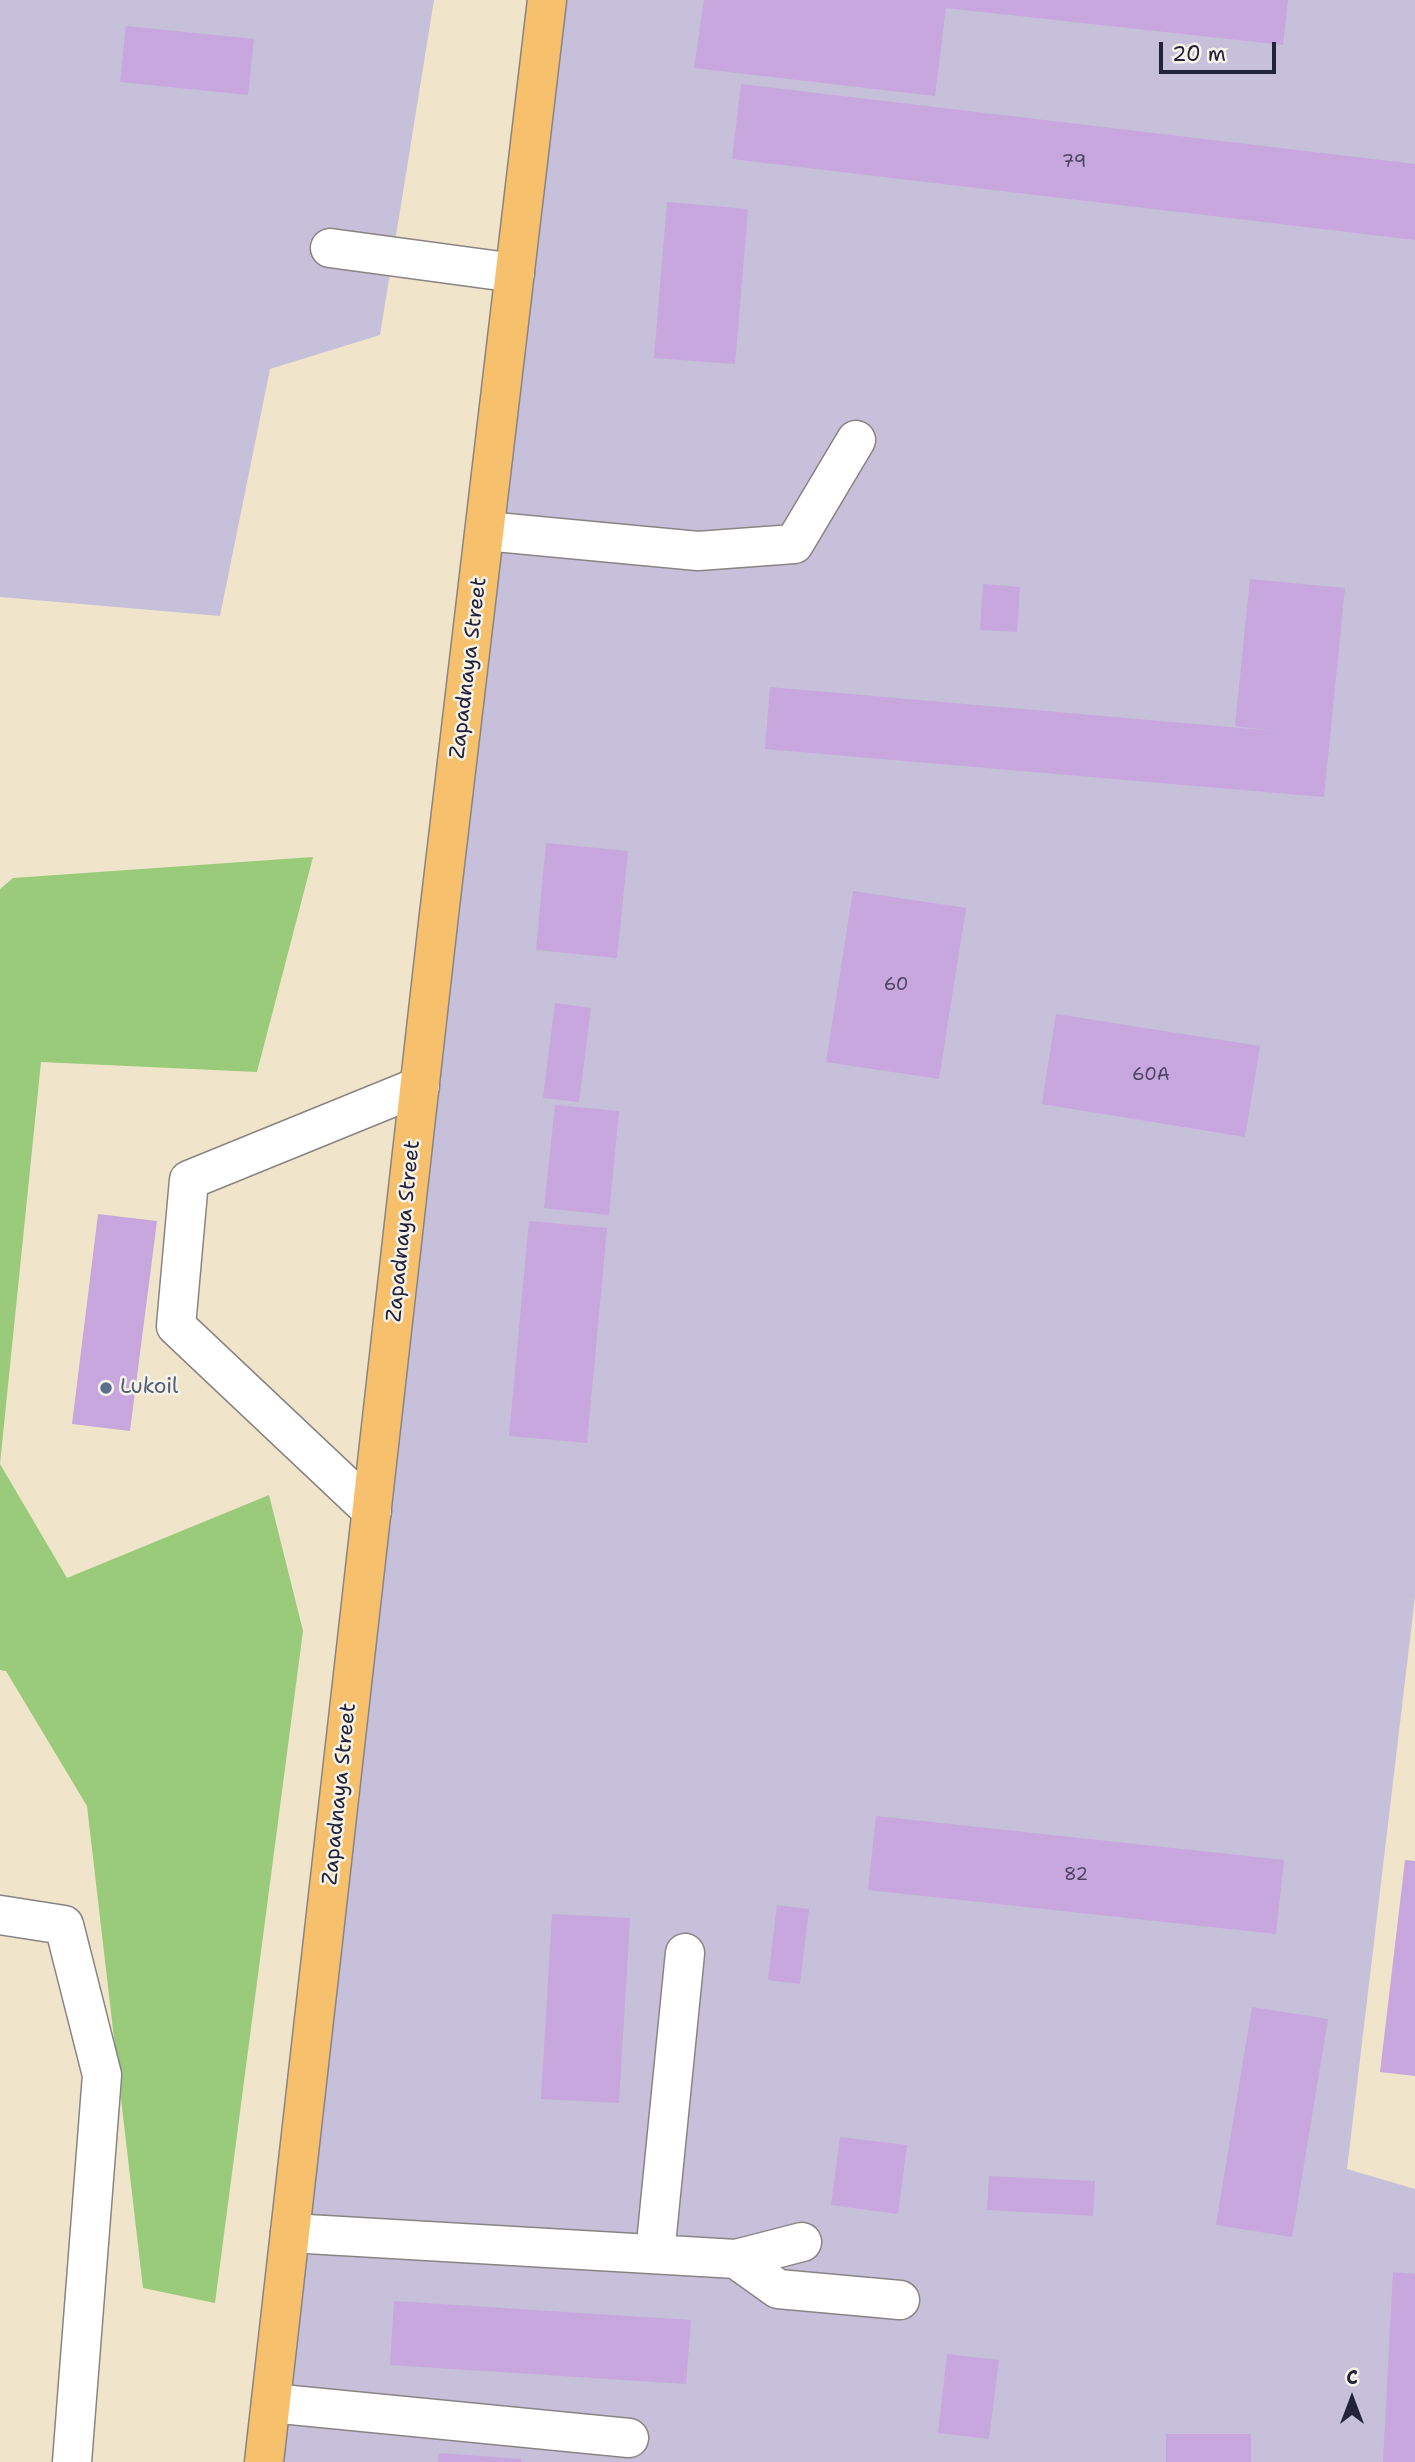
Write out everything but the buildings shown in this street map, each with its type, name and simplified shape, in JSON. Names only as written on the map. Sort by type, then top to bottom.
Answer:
[{"type":"main road","name":"Zapadnaya Street","points":[[264,2462],[420,1086],[547,0]]},
{"type":"lane","points":[[330,248],[515,273]]},
{"type":"lane","points":[[485,530],[698,551],[794,544],[856,440]]},
{"type":"lane","points":[[372,1511],[176,1326],[189,1180],[420,1086]]},
{"type":"lane","points":[[0,1915],[64,1925],[102,2075],[72,2462]]},
{"type":"lane","points":[[655,2254],[685,1953]]},
{"type":"lane","points":[[290,2233],[736,2259],[802,2242]]},
{"type":"lane","points":[[736,2259],[778,2289],[900,2300]]},
{"type":"lane","points":[[271,2403],[629,2438]]},
{"type":"shaded area","points":[[0,0],[434,0],[380,335],[270,369],[220,616],[0,597]]},
{"type":"shaded area","points":[[547,0],[1415,0],[1415,1597],[1347,2169],[1415,2189],[1415,2462],[264,2462]]},
{"type":"green space","points":[[313,857],[257,1072],[41,1062],[0,1464],[0,889],[13,878]]},
{"type":"green space","points":[[0,1464],[67,1578],[269,1495],[303,1631],[215,2303],[143,2288],[87,1806],[6,1671],[0,1670]]},
{"type":"place","name":"Lukoil","points":[[106,1388]]}]
